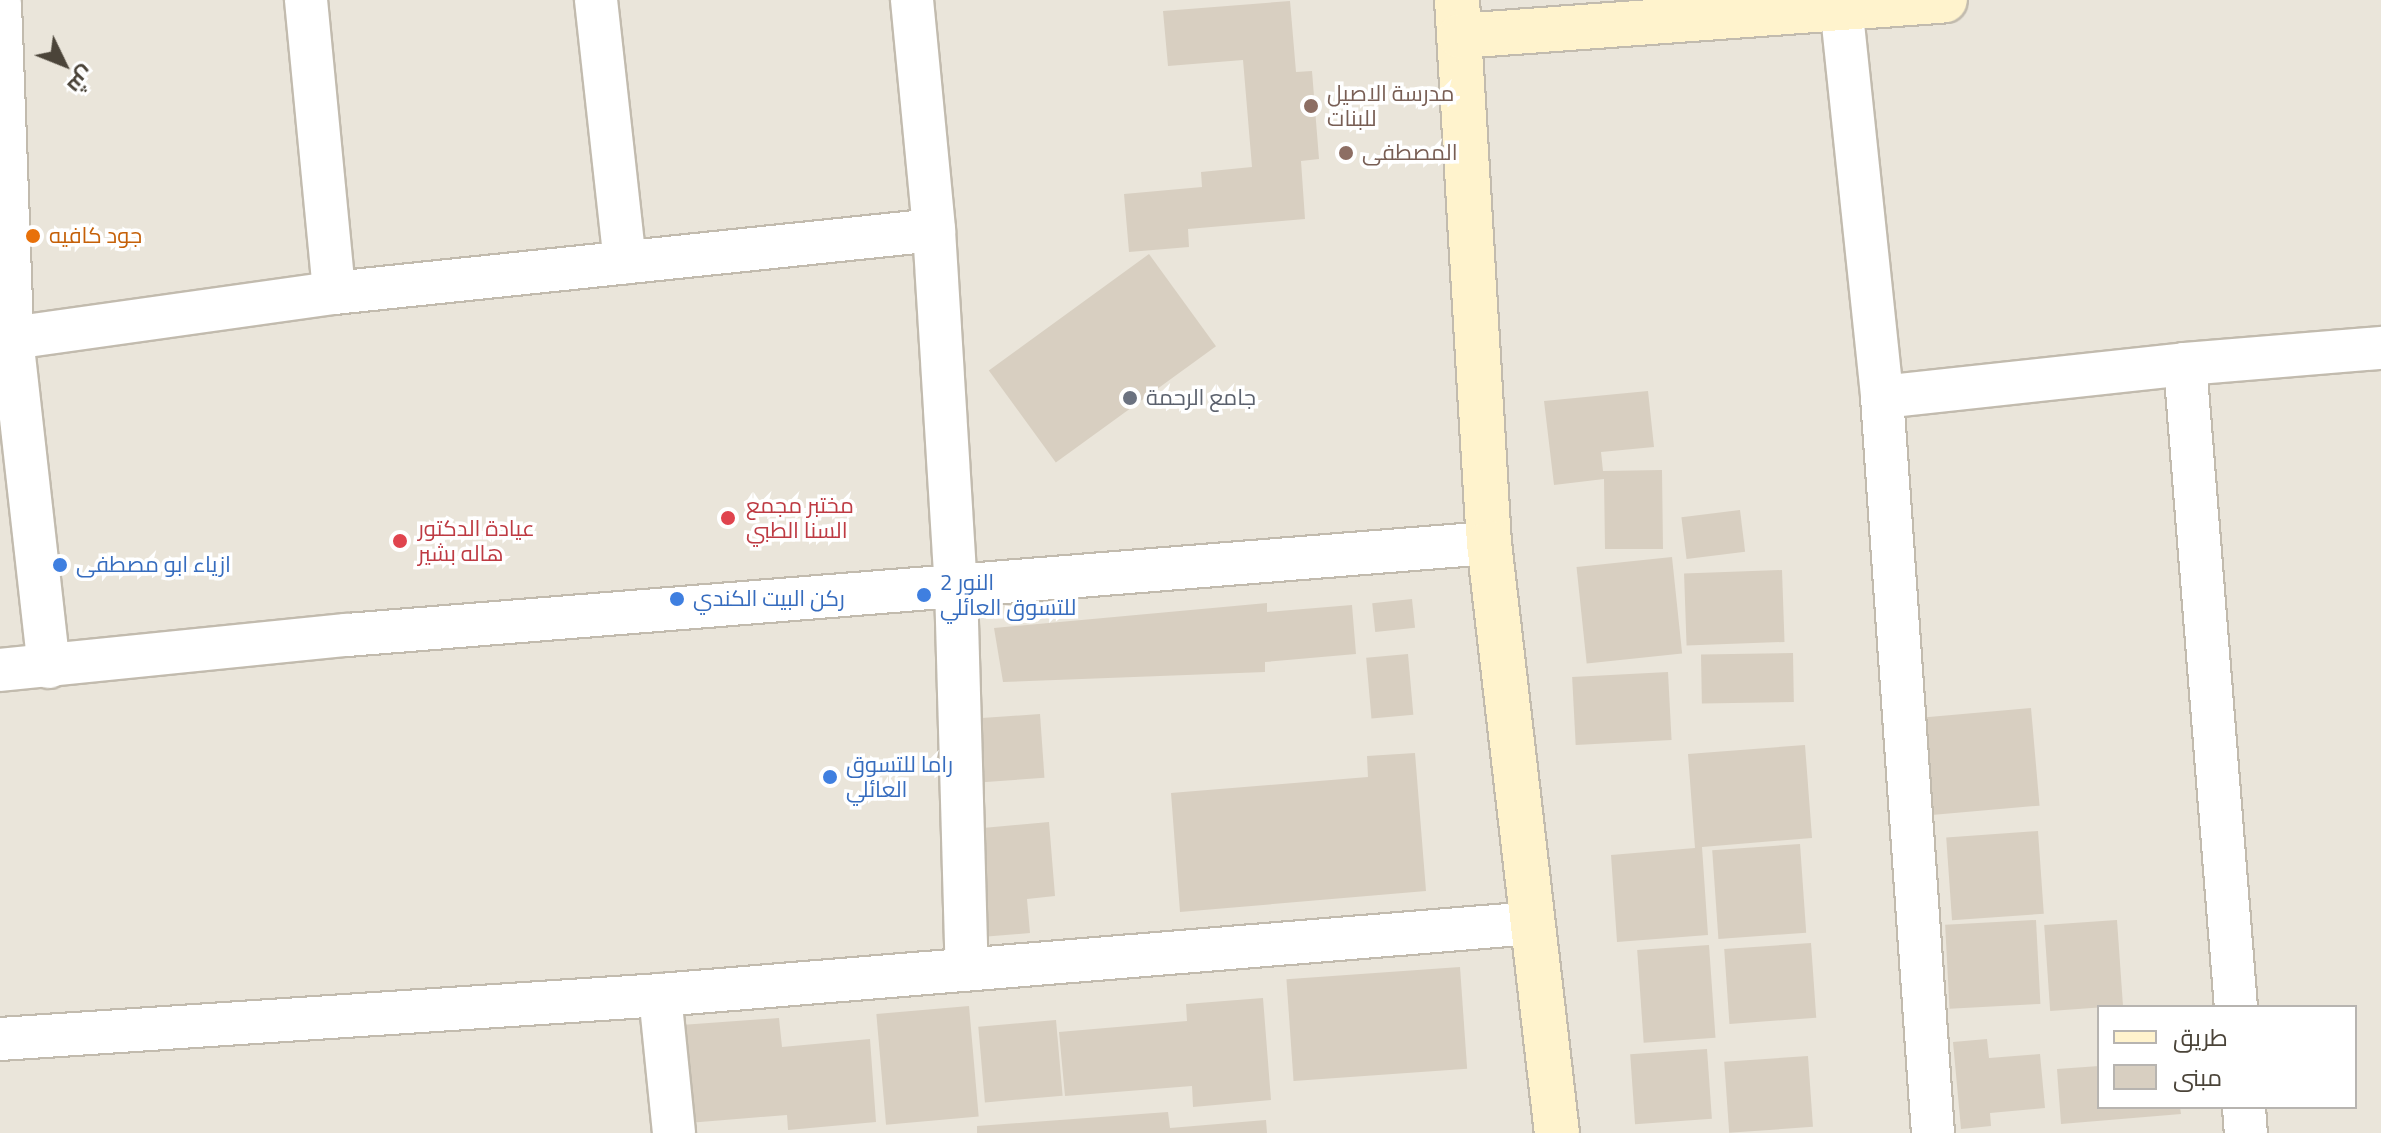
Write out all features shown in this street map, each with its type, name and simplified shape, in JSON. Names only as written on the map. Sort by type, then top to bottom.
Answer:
[{"type":"street","points":[[306,0],[334,293]]},
{"type":"street","points":[[596,0],[625,262]]},
{"type":"street","points":[[912,0],[934,230],[956,586],[967,968]]},
{"type":"street","points":[[1557,1133],[1489,543],[1458,18],[1945,0]]},
{"type":"street","points":[[0,4],[12,338],[49,667]]},
{"type":"street","points":[[1841,5],[1882,397],[1933,1133]]},
{"type":"street","points":[[12,338],[334,293],[934,230]]},
{"type":"street","points":[[1882,397],[2185,364],[2381,348]]},
{"type":"street","points":[[2185,364],[2236,1005]]},
{"type":"street","points":[[0,670],[362,634],[1489,543]]},
{"type":"street","points":[[0,1039],[660,995],[1532,923]]},
{"type":"street","points":[[660,995],[674,1133]]},
{"type":"street","points":[[2244,1109],[2246,1133]]},
{"type":"shaded area","points":[[0,0],[2381,0],[2381,1133],[0,1133]]},
{"type":"building","points":[[1290,1],[1296,72],[1312,71],[1319,159],[1301,161],[1305,219],[1188,229],[1189,247],[1129,252],[1124,194],[1202,187],[1201,172],[1252,167],[1243,60],[1168,66],[1163,11]]},
{"type":"building","points":[[1149,254],[1216,346],[1056,463],[989,370]]},
{"type":"building","points":[[1648,391],[1654,447],[1601,452],[1603,471],[1662,470],[1663,549],[1605,549],[1604,479],[1554,485],[1544,401]]},
{"type":"building","points":[[1740,510],[1745,552],[1687,559],[1681,517]]},
{"type":"building","points":[[1672,557],[1682,653],[1587,664],[1577,567]]},
{"type":"building","points":[[1782,570],[1785,642],[1687,645],[1684,573]]},
{"type":"building","points":[[1412,599],[1415,628],[1375,632],[1372,603]]},
{"type":"building","points":[[1267,603],[1267,612],[1352,605],[1356,654],[1265,662],[1265,672],[1003,682],[994,628]]},
{"type":"building","points":[[1793,653],[1794,702],[1702,704],[1701,655]]},
{"type":"building","points":[[1408,654],[1413,715],[1371,718],[1366,658]]},
{"type":"building","points":[[1668,672],[1672,740],[1576,745],[1572,677]]},
{"type":"building","points":[[2031,708],[2040,806],[1926,816],[1917,718]]},
{"type":"building","points":[[1040,714],[1044,778],[972,783],[967,719]]},
{"type":"building","points":[[1805,745],[1812,838],[1702,847],[1708,935],[1617,942],[1611,855],[1695,848],[1688,754]]},
{"type":"building","points":[[1415,753],[1426,891],[1180,912],[1171,793],[1368,777],[1367,756]]},
{"type":"building","points":[[1049,822],[1055,896],[1027,899],[1030,933],[981,937],[972,829]]},
{"type":"building","points":[[2038,831],[2044,914],[1952,920],[1946,837]]},
{"type":"building","points":[[1800,844],[1806,933],[1718,939],[1712,850]]},
{"type":"building","points":[[2036,920],[2040,1004],[1950,1009],[1945,925]]},
{"type":"building","points":[[2117,920],[2123,1005],[2050,1011],[2044,925]]},
{"type":"building","points":[[1811,943],[1816,1018],[1729,1024],[1724,949]]},
{"type":"building","points":[[1709,945],[1715,1038],[1644,1043],[1637,950]]},
{"type":"building","points":[[1460,967],[1467,1069],[1294,1081],[1286,979]]},
{"type":"building","points":[[1263,998],[1271,1100],[1193,1107],[1192,1086],[1065,1096],[1059,1032],[1187,1021],[1186,1004]]},
{"type":"building","points":[[969,1006],[979,1117],[886,1125],[876,1014]]},
{"type":"building","points":[[779,1018],[782,1047],[870,1039],[876,1122],[788,1130],[787,1115],[688,1123],[681,1025]]},
{"type":"building","points":[[1056,1020],[1063,1096],[985,1103],[978,1027]]},
{"type":"building","points":[[1987,1039],[1989,1058],[2040,1054],[2045,1108],[1990,1113],[1991,1126],[1961,1129],[1953,1042]]},
{"type":"building","points":[[1707,1049],[1712,1119],[1635,1124],[1630,1054]]},
{"type":"building","points":[[1808,1056],[1813,1127],[1729,1133],[1724,1062]]},
{"type":"building","points":[[2097,1066],[2097,1109],[2180,1109],[2181,1114],[2061,1124],[2057,1069]]},
{"type":"building","points":[[1168,1112],[1170,1128],[1266,1120],[1267,1133],[977,1133],[977,1126]]},
{"type":"place","name":"مدرسة الاصيل للبنات","points":[[1311,106]]},
{"type":"place","name":"المصطفى","points":[[1346,153]]},
{"type":"place","name":"جود كافيه","points":[[33,236]]},
{"type":"place","name":"جامع الرحمة","points":[[1130,398]]},
{"type":"place","name":"مختبر مجمع السنا الطبي","points":[[728,518]]},
{"type":"place","name":"عيادة الدكتور هاله بشير","points":[[400,541]]},
{"type":"place","name":"ازياء ابو مصطفى","points":[[60,565]]},
{"type":"place","name":"النور 2 للتسوق العائلي","points":[[924,595]]},
{"type":"place","name":"ركن البيت الكندي","points":[[677,599]]},
{"type":"place","name":"راما للتسوق العائلي","points":[[830,777]]}]
